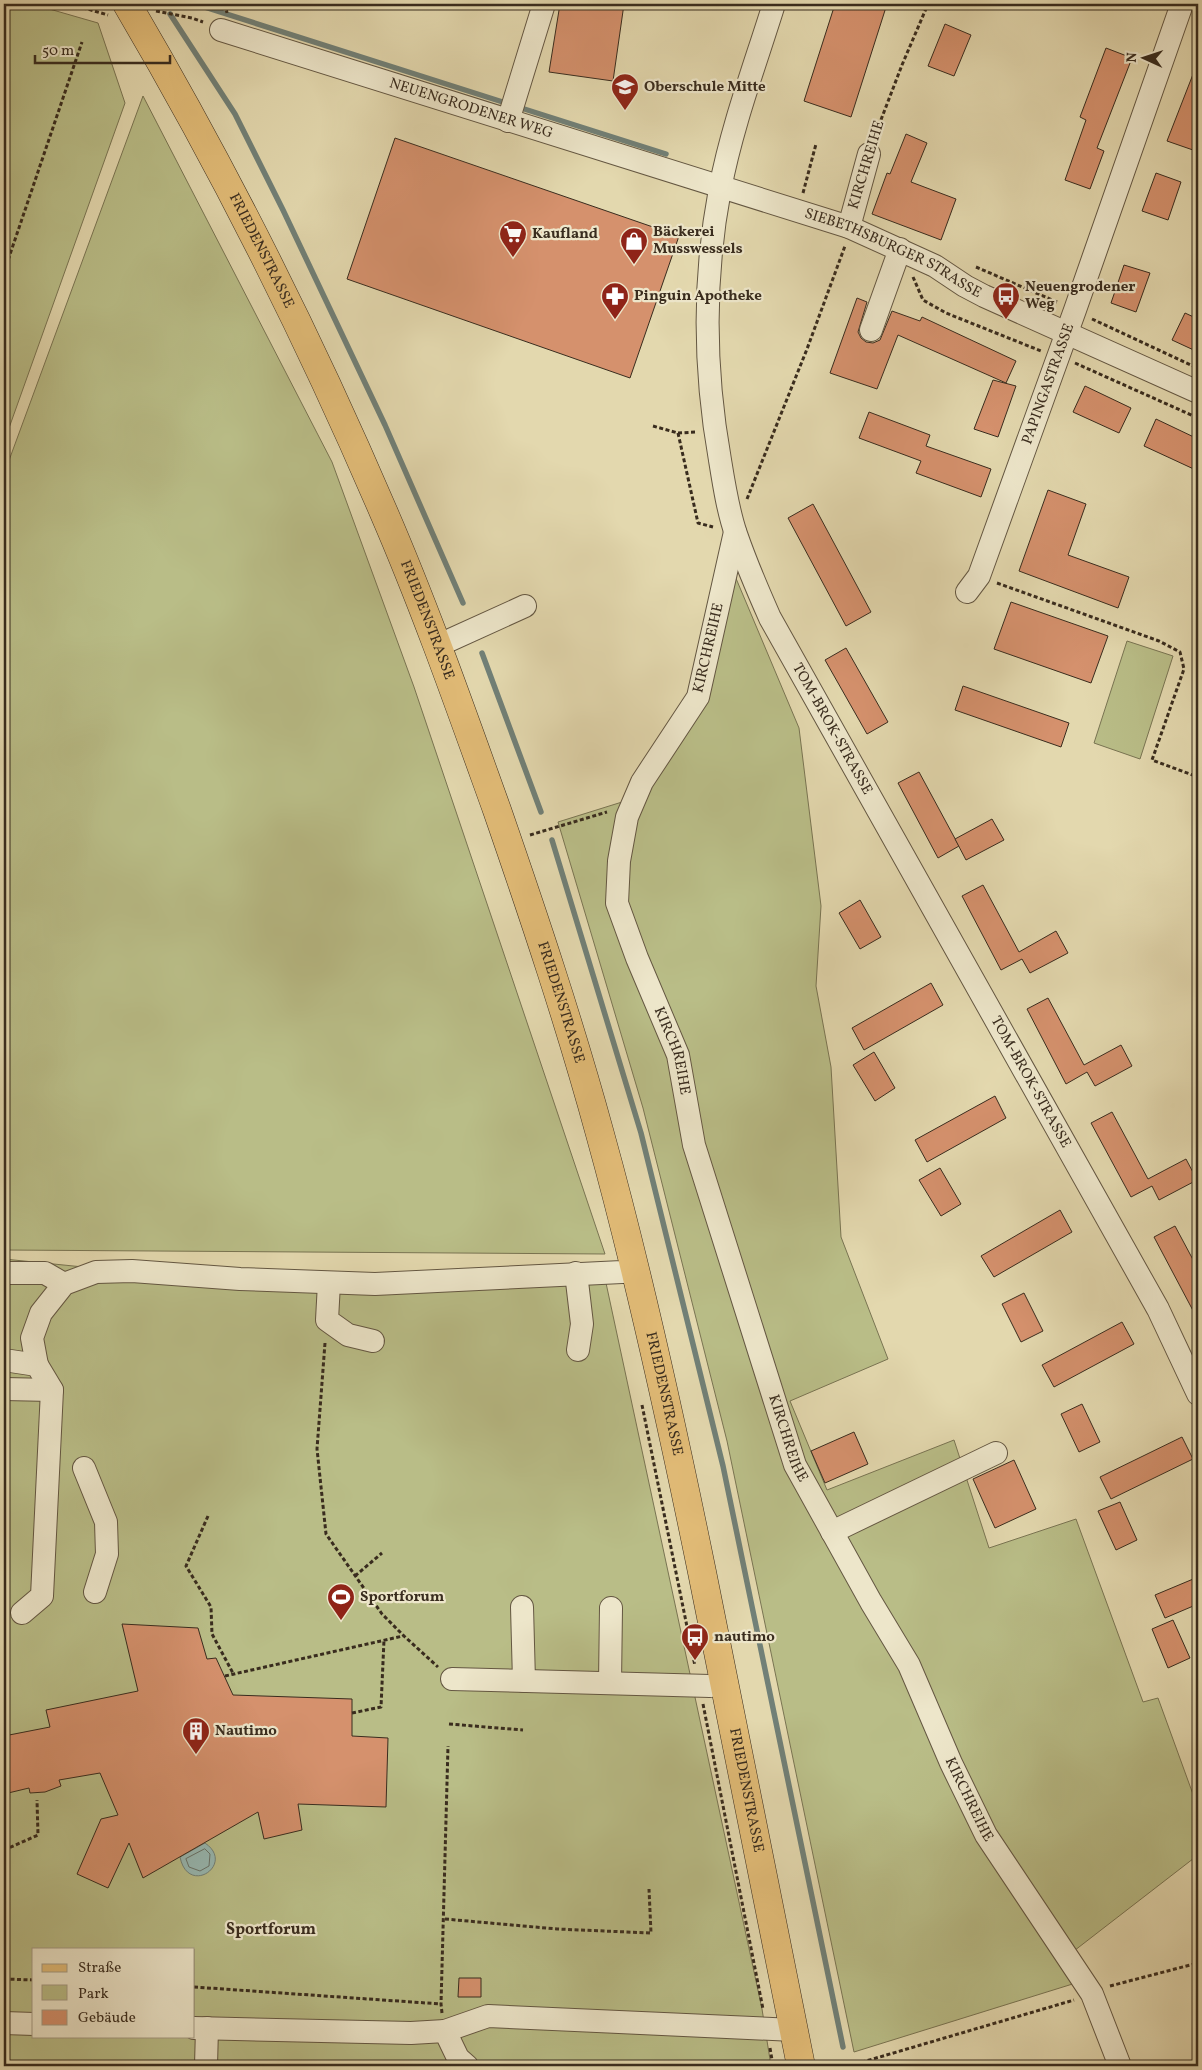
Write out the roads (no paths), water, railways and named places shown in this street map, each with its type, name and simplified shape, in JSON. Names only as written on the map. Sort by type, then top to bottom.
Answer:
[{"type":"main road","name":"FRIEDENSTRASSE","points":[[121,10],[178,94],[267,262],[384,513],[457,699],[556,981],[636,1269],[666,1396],[726,1682],[801,2066]]},
{"type":"street","points":[[508,121],[544,4]]},
{"type":"street","name":"TOM-BROK-STRASSE","points":[[774,4],[733,133],[720,188],[712,238],[708,281],[709,377],[714,428],[735,532],[770,618],[1158,1309],[1198,1394]]},
{"type":"street","name":"PAPINGASTRASSE","points":[[973,584],[1076,310],[1182,4]]},
{"type":"street","name":"NEUENGRODENER WEG","points":[[221,30],[720,188]]},
{"type":"street","name":"KIRCHREIHE","points":[[848,227],[869,154]]},
{"type":"street","name":"SIEBETHSBURGER STRASSE","points":[[720,188],[848,227],[900,249],[935,266],[984,296],[1198,392]]},
{"type":"street","points":[[871,330],[900,249]]},
{"type":"street","name":"KIRCHREIHE","points":[[735,532],[698,697],[642,782],[627,817],[618,861],[617,903],[637,958],[678,1055],[694,1145],[795,1465],[871,1602],[909,1665],[951,1763],[986,1835],[1092,1994],[1120,2066]]},
{"type":"street","points":[[437,646],[525,606]]},
{"type":"street","points":[[22,1613],[42,1596],[52,1390],[36,1364],[32,1338],[41,1313],[64,1284],[96,1272],[132,1271],[240,1279],[375,1284],[622,1272],[636,1269]]},
{"type":"street","points":[[4,1273],[45,1273],[64,1284]]},
{"type":"street","points":[[576,1273],[582,1324],[578,1350]]},
{"type":"street","points":[[328,1283],[326,1320],[348,1335],[373,1341]]},
{"type":"street","points":[[4,1360],[36,1364]]},
{"type":"street","points":[[4,1389],[52,1390]]},
{"type":"street","points":[[832,1532],[996,1453]]},
{"type":"street","points":[[84,1468],[106,1522],[107,1554],[95,1592]]},
{"type":"street","points":[[522,1607],[524,1681]]},
{"type":"street","points":[[610,1683],[611,1608]]},
{"type":"street","points":[[452,1679],[710,1686],[726,1682]]},
{"type":"street","points":[[206,2066],[200,2028],[411,2034],[445,2031],[488,2016],[794,2030]]},
{"type":"street","points":[[4,2023],[32,2024]]},
{"type":"street","points":[[445,2031],[458,2058],[467,2066]]},
{"type":"water","points":[[205,1843],[213,1851],[215,1860],[213,1867],[207,1873],[200,1876],[192,1875],[185,1869],[180,1857]]},
{"type":"waterway","points":[[195,4],[509,104]]},
{"type":"waterway","points":[[170,14],[235,114],[283,210],[385,425],[463,603]]},
{"type":"waterway","points":[[518,107],[666,154]]},
{"type":"waterway","points":[[482,653],[541,812]]},
{"type":"waterway","points":[[552,840],[641,1133],[723,1466],[843,2047]]},
{"type":"place","name":"Oberschule Mitte","points":[[625,111]]},
{"type":"place","name":"Kaufland","points":[[513,258]]},
{"type":"place","name":"Bäckerei Musswessels","points":[[634,265]]},
{"type":"place","name":"Pinguin Apotheke","points":[[615,320]]},
{"type":"place","name":"Neuengrodener Weg","points":[[1006,320]]},
{"type":"place","name":"Sportforum","points":[[341,1621]]},
{"type":"place","name":"nautimo","points":[[695,1661]]},
{"type":"place","name":"Nautimo","points":[[196,1755]]},
{"type":"district","name":"Sportforum","points":[[271,1930]]}]
